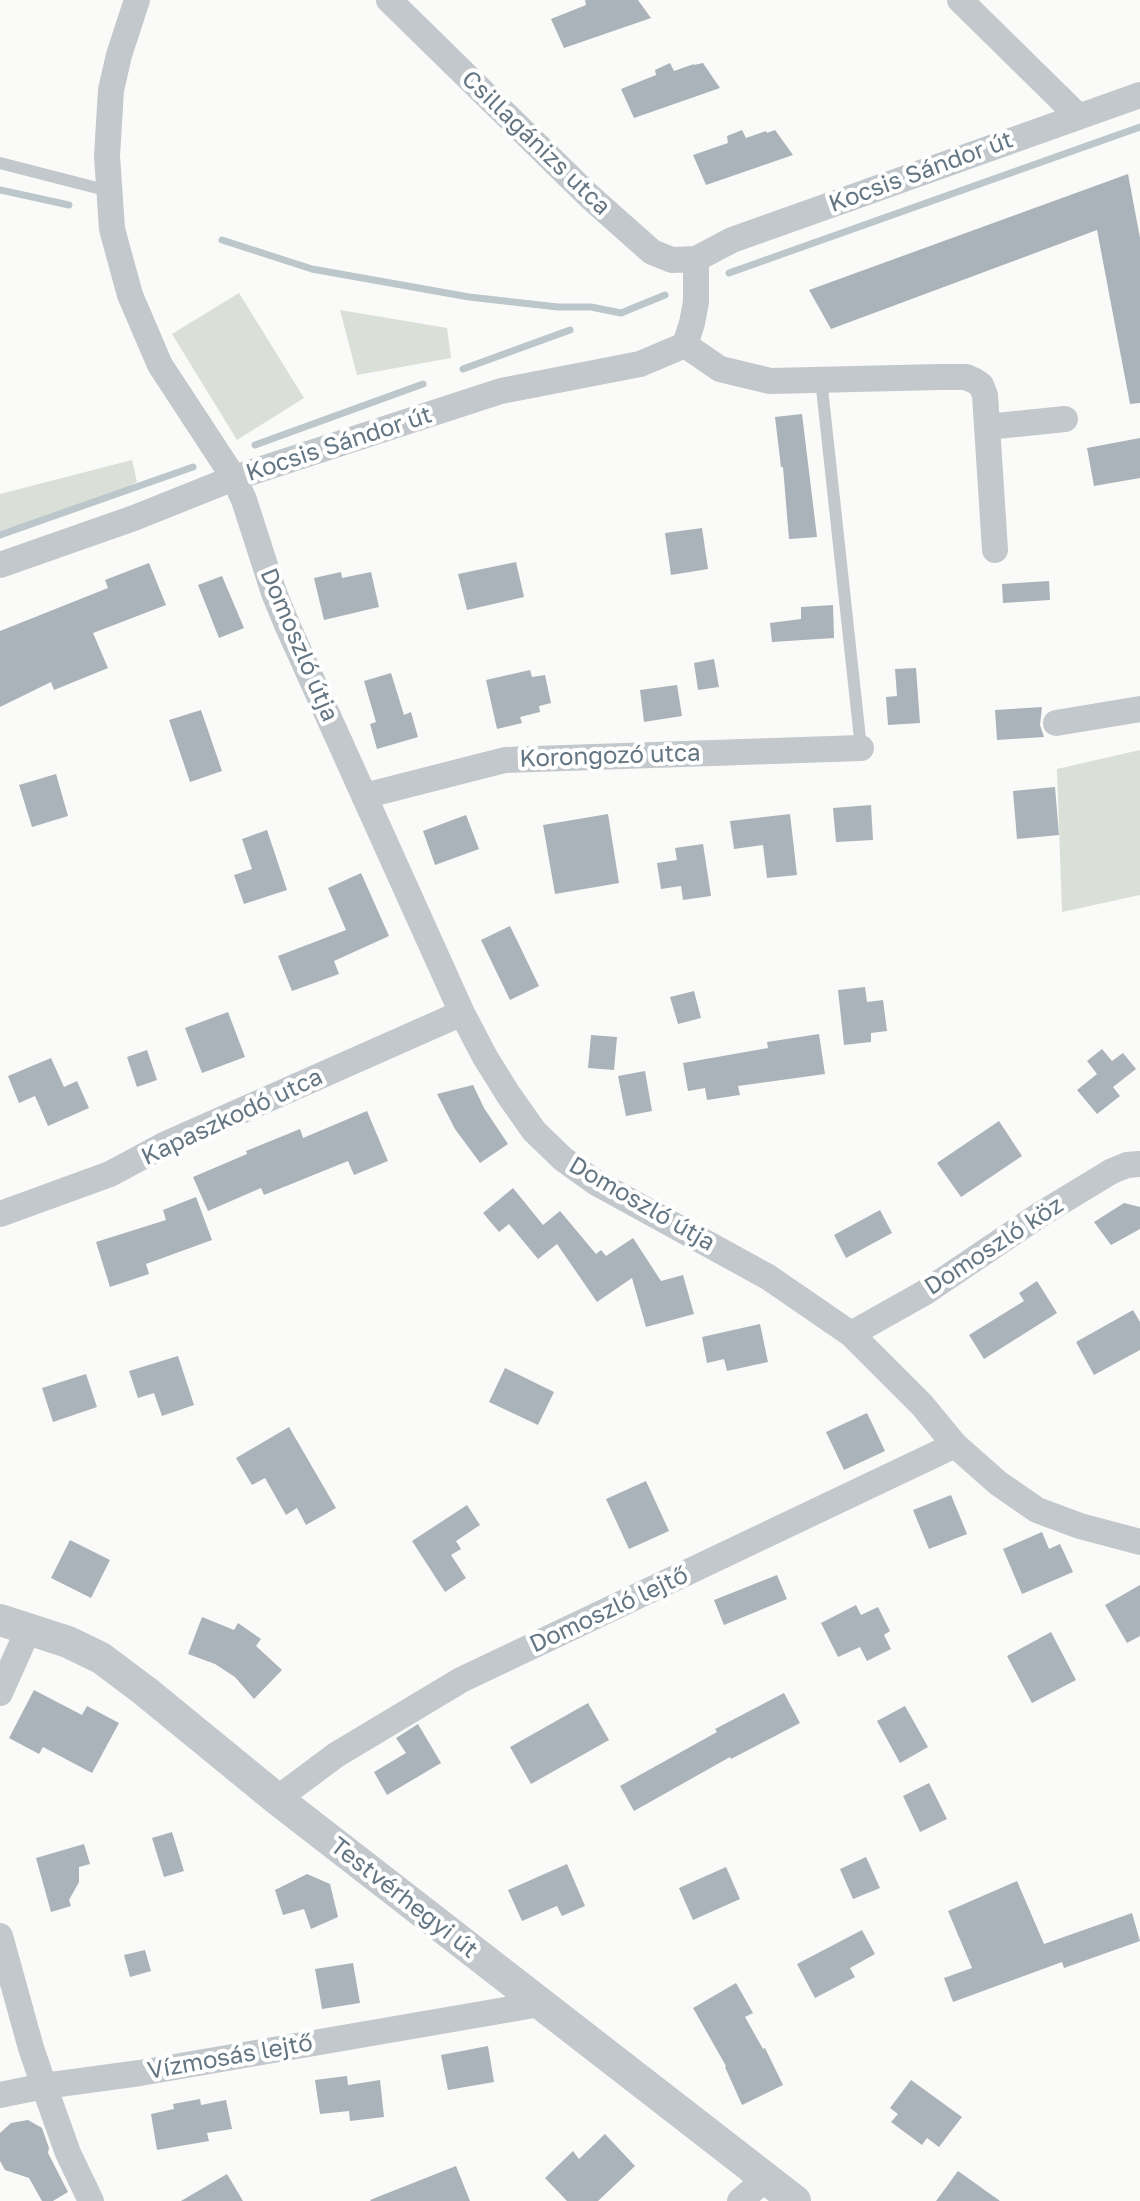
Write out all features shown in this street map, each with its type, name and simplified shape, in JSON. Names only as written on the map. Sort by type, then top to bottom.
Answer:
[{"type":"street","name":"Domoszló útja","points":[[137,0],[111,90],[107,156],[112,229],[130,295],[160,365],[234,478],[279,605],[462,1013],[508,1094],[534,1131],[563,1159],[595,1182],[768,1277],[851,1334],[922,1405],[955,1445],[998,1483],[1037,1510],[1080,1526],[1140,1542]]},
{"type":"street","name":"Csillagánizs utca","points":[[389,0],[590,197],[652,252],[672,260],[696,259]]},
{"type":"street","points":[[960,0],[1078,116]]},
{"type":"street","name":"Kocsis Sándor út","points":[[696,259],[732,240],[1140,95]]},
{"type":"street","points":[[696,259],[696,302],[685,345],[720,369],[770,381],[966,377],[981,385],[985,395],[995,550]]},
{"type":"street","name":"Kocsis Sándor út","points":[[0,565],[134,518],[234,478],[501,391],[640,364],[685,345]]},
{"type":"street","points":[[987,427],[1065,419]]},
{"type":"street","points":[[1056,723],[1140,709]]},
{"type":"street","name":"Korongozó utca","points":[[364,796],[505,760],[861,748]]},
{"type":"street","name":"Kapaszkodó utca","points":[[0,1214],[110,1174],[164,1145],[462,1013]]},
{"type":"street","name":"Domoszló köz","points":[[851,1334],[924,1293],[1041,1214],[1112,1171],[1140,1164]]},
{"type":"street","name":"Domoszló lejtő","points":[[277,1799],[336,1755],[461,1680],[955,1445]]},
{"type":"street","points":[[0,1693],[15,1624]]},
{"type":"street","name":"Testvérhegyi út","points":[[15,1624],[68,1642],[101,1658],[277,1799],[795,2201]]},
{"type":"street","points":[[0,1936],[44,2086],[68,2153],[91,2201]]},
{"type":"street","name":"Vízmosás lejtő","points":[[0,2095],[540,2004]]},
{"type":"street","points":[[740,2201],[765,2179]]},
{"type":"lane","points":[[0,163],[109,191]]},
{"type":"lane","points":[[821,379],[861,748]]},
{"type":"shaded area","points":[[239,293],[304,398],[237,440],[172,334]]},
{"type":"shaded area","points":[[340,310],[447,328],[451,358],[357,375]]},
{"type":"shaded area","points":[[132,460],[137,482],[106,500],[0,531],[0,494]]},
{"type":"shaded area","points":[[1140,750],[1140,895],[1062,912],[1057,769]]},
{"type":"building","points":[[585,0],[638,0],[651,18],[564,48],[551,19],[586,5]]},
{"type":"building","points":[[670,63],[674,71],[703,63],[720,88],[634,118],[621,89],[656,75],[655,70]]},
{"type":"building","points":[[742,130],[746,138],[775,130],[793,155],[706,185],[693,155],[728,143],[727,136]]},
{"type":"building","points":[[1128,174],[1140,238],[1140,403],[1130,404],[1097,230],[831,329],[809,290]]},
{"type":"building","points":[[802,414],[817,537],[789,539],[775,417]]},
{"type":"building","points":[[1140,438],[1140,478],[1094,486],[1087,448]]},
{"type":"building","points":[[702,528],[708,569],[671,575],[665,533]]},
{"type":"building","points":[[516,562],[524,597],[467,610],[458,574]]},
{"type":"building","points":[[149,563],[166,605],[93,633],[108,668],[54,690],[51,682],[0,707],[0,631],[108,588],[105,580]]},
{"type":"building","points":[[341,572],[342,578],[371,572],[379,607],[324,620],[314,578]]},
{"type":"building","points":[[222,576],[244,628],[219,638],[198,585]]},
{"type":"building","points":[[1049,581],[1050,600],[1003,603],[1002,584]]},
{"type":"building","points":[[833,605],[834,638],[772,642],[770,623],[801,619],[801,607]]},
{"type":"building","points":[[714,659],[719,687],[698,690],[694,663]]},
{"type":"building","points":[[916,668],[920,723],[888,725],[886,697],[897,696],[895,669]]},
{"type":"building","points":[[530,670],[532,677],[545,675],[551,703],[539,706],[540,712],[520,717],[522,723],[497,729],[486,680]]},
{"type":"building","points":[[391,673],[404,715],[411,712],[418,737],[377,749],[370,724],[376,722],[364,681]]},
{"type":"building","points":[[677,685],[682,716],[644,722],[640,690]]},
{"type":"building","points":[[1042,707],[1040,725],[1044,737],[997,740],[995,710]]},
{"type":"building","points":[[201,710],[222,771],[190,782],[169,720]]},
{"type":"building","points":[[56,774],[68,816],[32,827],[19,785]]},
{"type":"building","points":[[1055,787],[1059,835],[1017,839],[1013,791]]},
{"type":"building","points":[[871,805],[873,840],[836,842],[833,808]]},
{"type":"building","points":[[608,814],[619,883],[555,894],[543,825]]},
{"type":"building","points":[[790,814],[797,875],[767,878],[763,845],[734,849],[730,821]]},
{"type":"building","points":[[466,815],[479,849],[435,865],[423,831]]},
{"type":"building","points":[[267,830],[287,890],[244,904],[234,875],[252,869],[242,839]]},
{"type":"building","points":[[703,844],[711,896],[683,900],[681,886],[661,889],[657,863],[677,860],[675,848]]},
{"type":"building","points":[[361,873],[389,936],[334,961],[339,974],[292,991],[278,956],[346,930],[328,888]]},
{"type":"building","points":[[510,926],[539,986],[510,1000],[481,940]]},
{"type":"building","points":[[865,987],[867,1002],[883,1000],[887,1031],[871,1033],[871,1042],[844,1045],[838,990]]},
{"type":"building","points":[[694,991],[701,1018],[678,1024],[670,997]]},
{"type":"building","points":[[228,1012],[245,1057],[202,1073],[185,1028]]},
{"type":"building","points":[[819,1034],[825,1074],[738,1086],[740,1095],[707,1100],[705,1088],[688,1091],[683,1063],[768,1048],[767,1042]]},
{"type":"building","points":[[591,1035],[617,1037],[614,1070],[588,1068]]},
{"type":"building","points":[[1102,1049],[1112,1061],[1123,1053],[1136,1069],[1113,1087],[1120,1096],[1097,1114],[1077,1090],[1097,1074],[1087,1061]]},
{"type":"building","points":[[147,1050],[157,1080],[137,1087],[127,1057]]},
{"type":"building","points":[[51,1058],[64,1087],[77,1081],[89,1108],[48,1126],[35,1096],[19,1103],[8,1076]]},
{"type":"building","points":[[645,1071],[652,1111],[626,1116],[618,1076]]},
{"type":"building","points":[[473,1085],[508,1144],[480,1163],[455,1129],[437,1094]]},
{"type":"building","points":[[367,1111],[388,1161],[354,1175],[348,1161],[264,1195],[261,1188],[208,1211],[193,1177],[300,1129],[303,1138]]},
{"type":"building","points":[[999,1121],[1022,1156],[961,1197],[937,1163]]},
{"type":"building","points":[[513,1188],[543,1225],[560,1211],[596,1254],[601,1250],[606,1256],[633,1238],[661,1281],[683,1275],[694,1314],[646,1327],[632,1278],[597,1302],[557,1244],[538,1259],[509,1224],[499,1232],[483,1213]]},
{"type":"building","points":[[196,1197],[212,1240],[146,1264],[149,1274],[110,1287],[96,1242],[166,1220],[163,1210]]},
{"type":"building","points":[[1124,1203],[1140,1207],[1140,1229],[1111,1245],[1094,1222]]},
{"type":"building","points":[[880,1210],[892,1233],[846,1258],[834,1235]]},
{"type":"building","points":[[1037,1281],[1057,1313],[984,1359],[969,1335],[1024,1301],[1019,1293]]},
{"type":"building","points":[[1133,1310],[1140,1322],[1140,1350],[1094,1375],[1076,1342]]},
{"type":"building","points":[[760,1324],[768,1362],[727,1371],[724,1359],[707,1363],[702,1337]]},
{"type":"building","points":[[178,1356],[194,1405],[162,1416],[154,1393],[138,1398],[129,1371]]},
{"type":"building","points":[[505,1368],[554,1392],[538,1425],[489,1402]]},
{"type":"building","points":[[86,1374],[97,1407],[53,1422],[42,1388]]},
{"type":"building","points":[[867,1413],[885,1451],[844,1470],[826,1432]]},
{"type":"building","points":[[289,1427],[336,1508],[306,1525],[297,1508],[286,1515],[265,1478],[252,1485],[236,1458]]},
{"type":"building","points":[[646,1481],[669,1531],[629,1549],[606,1499]]},
{"type":"building","points":[[951,1495],[967,1534],[929,1549],[913,1510]]},
{"type":"building","points":[[467,1505],[480,1525],[456,1541],[461,1549],[451,1555],[466,1578],[445,1592],[412,1541]]},
{"type":"building","points":[[1042,1532],[1049,1549],[1060,1544],[1073,1572],[1022,1594],[1003,1549]]},
{"type":"building","points":[[70,1540],[110,1560],[91,1598],[51,1578]]},
{"type":"building","points":[[777,1575],[787,1599],[724,1625],[714,1600]]},
{"type":"building","points":[[1140,1585],[1140,1636],[1127,1643],[1105,1605]]},
{"type":"building","points":[[856,1605],[861,1615],[878,1607],[890,1631],[884,1635],[891,1649],[867,1661],[860,1647],[838,1657],[821,1623]]},
{"type":"building","points":[[202,1617],[234,1630],[238,1623],[261,1639],[256,1646],[282,1670],[254,1699],[235,1677],[215,1664],[188,1654]]},
{"type":"building","points":[[1051,1632],[1076,1680],[1032,1703],[1007,1656]]},
{"type":"building","points":[[34,1690],[82,1715],[87,1706],[119,1723],[92,1773],[43,1747],[39,1754],[9,1738]]},
{"type":"building","points":[[784,1693],[800,1723],[730,1757],[634,1811],[620,1786],[717,1732],[715,1729]]},
{"type":"building","points":[[588,1703],[609,1740],[531,1784],[510,1747]]},
{"type":"building","points":[[905,1706],[928,1747],[900,1763],[877,1721]]},
{"type":"building","points":[[418,1724],[441,1763],[387,1795],[374,1772],[406,1753],[396,1738]]},
{"type":"building","points":[[929,1783],[947,1819],[920,1832],[903,1796]]},
{"type":"building","points":[[172,1832],[184,1871],[164,1877],[152,1838]]},
{"type":"building","points":[[84,1844],[90,1864],[79,1867],[79,1882],[69,1900],[71,1906],[51,1912],[36,1858]]},
{"type":"building","points":[[866,1857],[880,1888],[853,1899],[840,1869]]},
{"type":"building","points":[[567,1864],[585,1906],[562,1916],[557,1906],[522,1921],[508,1890]]},
{"type":"building","points":[[726,1867],[740,1899],[693,1920],[679,1888]]},
{"type":"building","points":[[307,1874],[330,1884],[338,1917],[311,1929],[304,1909],[283,1915],[275,1890]]},
{"type":"building","points":[[1017,1881],[1044,1944],[1132,1913],[1140,1941],[1064,1968],[1062,1962],[953,2002],[944,1978],[972,1968],[948,1911]]},
{"type":"building","points":[[862,1930],[875,1954],[850,1968],[855,1977],[815,1998],[797,1964]]},
{"type":"building","points":[[145,1950],[151,1971],[130,1977],[124,1955]]},
{"type":"building","points":[[353,1963],[360,2003],[322,2009],[315,1969]]},
{"type":"building","points":[[736,1983],[753,2013],[745,2017],[783,2085],[742,2105],[726,2066],[693,2008]]},
{"type":"building","points":[[488,2046],[494,2082],[448,2090],[441,2055]]},
{"type":"building","points":[[347,2076],[348,2085],[380,2080],[384,2117],[350,2121],[349,2111],[320,2114],[315,2080]]},
{"type":"building","points":[[911,2080],[962,2117],[939,2147],[927,2138],[922,2145],[891,2122],[898,2114],[890,2108]]},
{"type":"building","points":[[200,2099],[201,2105],[226,2100],[232,2129],[207,2133],[209,2141],[157,2150],[151,2114],[174,2109],[173,2104]]},
{"type":"building","points":[[28,2120],[42,2128],[48,2153],[68,2192],[53,2201],[42,2201],[29,2178],[5,2170],[0,2161],[0,2133],[11,2123]]},
{"type":"building","points":[[605,2134],[635,2166],[598,2201],[567,2201],[545,2178],[573,2151],[579,2159]]},
{"type":"building","points":[[456,2166],[470,2201],[370,2200]]},
{"type":"building","points":[[958,2171],[1000,2201],[936,2201]]},
{"type":"building","points":[[227,2174],[243,2201],[181,2201]]},
{"type":"waterway","points":[[729,273],[1140,127]]},
{"type":"waterway","points":[[0,190],[69,205]]},
{"type":"waterway","points":[[222,240],[312,269],[469,297],[558,307],[591,307],[621,313],[665,295]]},
{"type":"waterway","points":[[463,369],[570,330]]},
{"type":"waterway","points":[[255,445],[423,384]]},
{"type":"waterway","points":[[0,535],[193,467]]}]
